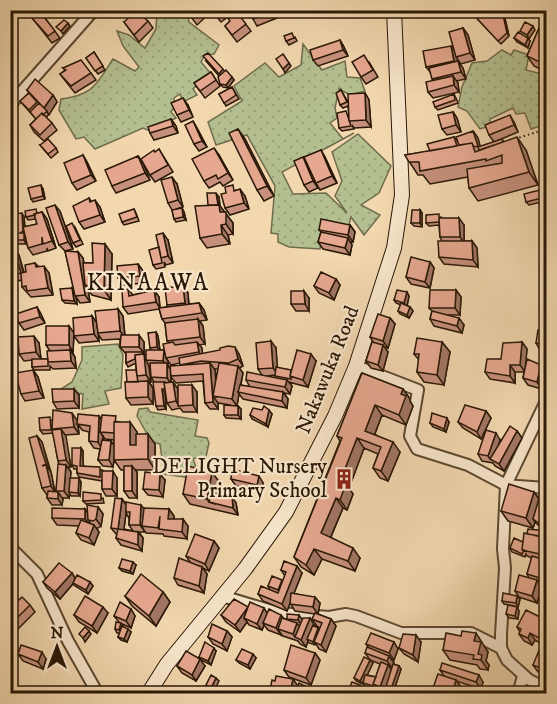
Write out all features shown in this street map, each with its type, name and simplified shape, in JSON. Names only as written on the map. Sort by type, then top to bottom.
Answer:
[{"type":"main road","name":"Nakawuka Road","points":[[148,693],[167,664],[286,512],[335,416],[356,366],[394,248],[402,195],[394,10]]},
{"type":"street","points":[[10,105],[94,10]]},
{"type":"street","points":[[356,366],[418,390],[410,436],[417,449],[468,465],[506,485],[546,488]]},
{"type":"street","points":[[546,401],[506,485],[501,648],[507,660],[523,676],[546,689]]},
{"type":"street","points":[[10,547],[37,574],[68,641],[94,691],[98,693]]},
{"type":"street","points":[[222,596],[279,613],[329,617],[346,614],[356,616],[401,633],[471,633],[501,648]]},
{"type":"street","points":[[518,693],[523,676]]},
{"type":"path","points":[[508,141],[546,129]]},
{"type":"green space","points":[[157,11],[187,13],[189,22],[219,45],[214,54],[205,55],[201,62],[211,74],[193,89],[197,95],[183,102],[180,94],[174,98],[175,106],[171,112],[176,118],[150,131],[143,128],[95,149],[84,137],[76,139],[59,110],[61,99],[80,95],[93,87],[113,59],[135,71],[139,67],[123,46],[117,31],[129,35],[145,48],[156,29]]},
{"type":"green space","points":[[303,44],[322,70],[345,61],[347,77],[360,78],[365,91],[350,95],[339,89],[335,108],[337,118],[330,123],[343,139],[282,172],[293,194],[326,193],[347,213],[335,196],[342,181],[332,152],[358,134],[391,166],[379,193],[361,205],[380,215],[364,235],[351,217],[348,228],[324,223],[320,249],[289,247],[278,242],[278,234],[271,233],[275,186],[247,135],[216,145],[208,122],[242,101],[234,86],[265,63],[279,77],[301,65]]},
{"type":"green space","points":[[502,50],[511,55],[514,50],[529,55],[526,70],[546,75],[546,124],[531,129],[525,113],[516,114],[513,108],[490,119],[490,126],[480,129],[467,111],[458,107],[462,87],[472,63],[487,61]]},
{"type":"green space","points":[[118,344],[123,355],[121,388],[105,391],[109,404],[82,409],[83,394],[58,391],[72,382],[82,360],[82,347]]},
{"type":"green space","points":[[148,408],[150,412],[198,420],[195,436],[207,438],[209,443],[205,461],[201,463],[199,457],[193,459],[197,470],[191,478],[164,474],[160,444],[144,439],[146,432],[137,416],[139,409]]},
{"type":"building","points":[[33,10],[41,10],[43,13],[36,15]]},
{"type":"building","points":[[186,10],[200,10],[192,18]]},
{"type":"building","points":[[212,10],[223,10],[216,15]]},
{"type":"building","points":[[223,10],[235,10],[246,24],[232,35],[225,26],[230,21]]},
{"type":"building","points":[[249,10],[272,10],[272,11],[253,19]]},
{"type":"building","points":[[469,10],[502,10],[507,33],[498,41]]},
{"type":"building","points":[[136,11],[148,21],[134,35],[124,22]]},
{"type":"building","points":[[40,12],[55,31],[48,36],[32,18]]},
{"type":"building","points":[[546,12],[546,65],[527,56]]},
{"type":"building","points":[[64,20],[68,23],[61,31],[56,27]]},
{"type":"building","points":[[525,22],[533,26],[527,35],[520,31]]},
{"type":"building","points":[[463,28],[470,53],[456,57],[449,32]]},
{"type":"building","points":[[518,32],[528,38],[525,45],[514,38]]},
{"type":"building","points":[[292,33],[294,38],[286,41],[284,36]]},
{"type":"building","points":[[340,40],[343,50],[313,60],[310,50]]},
{"type":"building","points":[[451,46],[454,61],[426,67],[423,51]]},
{"type":"building","points":[[94,52],[103,66],[95,71],[86,58]]},
{"type":"building","points":[[208,53],[223,69],[219,74],[203,56]]},
{"type":"building","points":[[283,54],[289,63],[283,69],[276,59]]},
{"type":"building","points":[[364,55],[373,70],[361,77],[352,62]]},
{"type":"building","points":[[81,60],[91,73],[71,86],[60,74],[66,70],[63,68]]},
{"type":"building","points":[[458,61],[461,72],[432,79],[429,68]]},
{"type":"building","points":[[226,70],[232,77],[226,85],[220,84],[218,77]]},
{"type":"building","points":[[211,72],[216,80],[200,91],[194,83]]},
{"type":"building","points":[[453,76],[454,85],[428,92],[426,82]]},
{"type":"building","points":[[35,79],[53,95],[44,108],[27,90]]},
{"type":"building","points":[[232,87],[236,95],[224,103],[219,94]]},
{"type":"building","points":[[341,90],[347,102],[340,105],[336,93]]},
{"type":"building","points":[[29,93],[37,102],[29,110],[20,101]]},
{"type":"building","points":[[365,93],[366,120],[349,121],[348,94]]},
{"type":"building","points":[[454,94],[455,100],[435,107],[433,102]]},
{"type":"building","points":[[183,98],[189,110],[177,115],[171,103]]},
{"type":"building","points":[[39,103],[47,111],[36,119],[30,112]]},
{"type":"building","points":[[346,111],[351,126],[339,128],[337,113]]},
{"type":"building","points":[[453,112],[456,125],[442,129],[438,115]]},
{"type":"building","points":[[42,113],[52,123],[40,135],[30,125]]},
{"type":"building","points":[[510,115],[514,125],[489,135],[485,125]]},
{"type":"building","points":[[171,119],[173,126],[150,133],[148,127]]},
{"type":"building","points":[[193,121],[202,141],[194,144],[185,125]]},
{"type":"building","points":[[238,129],[267,186],[257,190],[229,133]]},
{"type":"building","points":[[473,131],[478,146],[474,147],[472,143],[459,145],[456,137]]},
{"type":"building","points":[[454,137],[457,146],[430,151],[427,144]]},
{"type":"building","points":[[517,137],[529,172],[469,188],[467,169],[502,163],[502,155],[486,161],[486,159],[420,171],[419,162],[409,162],[405,155],[472,143],[475,152]]},
{"type":"building","points":[[48,139],[56,148],[48,154],[40,145]]},
{"type":"building","points":[[502,139],[503,142],[479,150],[478,147]]},
{"type":"building","points":[[546,146],[546,156],[543,158],[539,149]]},
{"type":"building","points":[[214,148],[228,173],[218,179],[216,175],[204,181],[192,159]]},
{"type":"building","points":[[159,149],[168,165],[150,175],[141,159]]},
{"type":"building","points":[[321,150],[332,176],[316,183],[304,157]]},
{"type":"building","points":[[83,155],[91,175],[72,183],[64,163]]},
{"type":"building","points":[[138,156],[145,173],[112,186],[105,170]]},
{"type":"building","points":[[303,157],[313,181],[304,185],[294,161]]},
{"type":"building","points":[[172,177],[178,200],[168,203],[161,180]]},
{"type":"building","points":[[41,185],[43,196],[31,199],[28,188]]},
{"type":"building","points":[[233,185],[234,191],[240,189],[244,203],[225,208],[221,194],[226,193],[225,187]]},
{"type":"building","points":[[544,189],[546,197],[526,202],[524,194]]},
{"type":"building","points":[[207,193],[216,193],[218,205],[208,205]]},
{"type":"building","points":[[89,198],[90,202],[95,200],[100,215],[79,222],[73,206]]},
{"type":"building","points":[[546,204],[546,222],[540,206]]},
{"type":"building","points":[[55,205],[68,242],[59,245],[46,208]]},
{"type":"building","points":[[219,205],[220,212],[226,212],[226,224],[221,225],[222,234],[200,238],[195,206]]},
{"type":"building","points":[[182,208],[183,217],[174,219],[172,210]]},
{"type":"building","points":[[36,209],[35,215],[26,217],[25,211]]},
{"type":"building","points":[[134,209],[137,217],[122,222],[119,214]]},
{"type":"building","points":[[412,210],[420,210],[420,223],[411,223]]},
{"type":"building","points":[[42,212],[52,241],[43,244],[42,237],[42,244],[28,248],[23,227],[37,224],[34,214]]},
{"type":"building","points":[[22,213],[23,231],[20,233],[24,233],[24,240],[10,240],[10,233],[15,233],[14,214]]},
{"type":"building","points":[[439,214],[439,222],[426,223],[426,215]]},
{"type":"building","points":[[439,218],[459,218],[460,237],[440,237]]},
{"type":"building","points":[[321,219],[350,225],[348,235],[319,230]]},
{"type":"building","points":[[72,223],[80,240],[73,243],[66,226]]},
{"type":"building","points":[[321,232],[348,238],[345,248],[318,242]]},
{"type":"building","points":[[163,233],[168,256],[161,258],[156,235]]},
{"type":"building","points":[[438,241],[472,241],[473,260],[439,257]]},
{"type":"building","points":[[92,243],[105,244],[104,290],[85,285],[83,263],[93,263]]},
{"type":"building","points":[[159,247],[162,263],[153,265],[149,250]]},
{"type":"building","points":[[14,249],[21,273],[10,275],[10,250]]},
{"type":"building","points":[[65,251],[78,252],[85,295],[75,296]]},
{"type":"building","points":[[411,257],[430,262],[425,282],[406,277]]},
{"type":"building","points":[[35,263],[36,267],[44,266],[48,288],[27,291],[26,286],[22,287],[21,273],[26,272],[25,265]]},
{"type":"building","points":[[138,264],[140,276],[118,278],[117,266]]},
{"type":"building","points":[[321,272],[336,279],[329,293],[314,286]]},
{"type":"building","points":[[183,286],[185,303],[167,305],[165,288]]},
{"type":"building","points":[[72,288],[74,301],[62,300],[60,289]]},
{"type":"building","points":[[128,289],[129,296],[154,290],[156,302],[123,307],[122,290]]},
{"type":"building","points":[[397,290],[407,292],[404,303],[394,300]]},
{"type":"building","points":[[430,290],[456,290],[455,308],[429,308]]},
{"type":"building","points":[[291,291],[304,291],[305,304],[291,304]]},
{"type":"building","points":[[199,303],[202,313],[162,319],[159,308]]},
{"type":"building","points":[[401,303],[410,307],[407,315],[398,311]]},
{"type":"building","points":[[37,307],[40,317],[19,323],[16,314]]},
{"type":"building","points":[[118,309],[120,331],[98,333],[95,311]]},
{"type":"building","points":[[432,311],[459,318],[457,326],[430,319]]},
{"type":"building","points":[[378,314],[390,318],[383,341],[370,337]]},
{"type":"building","points":[[92,316],[94,334],[74,336],[73,318]]},
{"type":"building","points":[[198,319],[200,337],[167,341],[165,323]]},
{"type":"building","points":[[46,326],[69,326],[69,345],[46,345]]},
{"type":"building","points":[[538,330],[546,332],[546,353],[544,352],[545,344],[536,343]]},
{"type":"building","points":[[156,332],[157,347],[150,348],[148,333]]},
{"type":"building","points":[[121,335],[139,335],[139,347],[120,347]]},
{"type":"building","points":[[34,336],[36,352],[19,354],[18,337]]},
{"type":"building","points":[[417,338],[442,342],[437,375],[417,372],[419,354],[414,354]]},
{"type":"building","points":[[271,341],[273,368],[258,369],[256,343]]},
{"type":"building","points":[[173,342],[175,345],[197,342],[199,352],[166,358],[163,344]]},
{"type":"building","points":[[372,342],[383,345],[378,365],[366,361]]},
{"type":"building","points":[[522,342],[520,365],[510,365],[510,376],[485,372],[487,359],[501,359],[503,343]]},
{"type":"building","points":[[228,346],[235,347],[238,359],[229,363],[201,361],[180,365],[179,358],[220,350]]},
{"type":"building","points":[[70,350],[71,361],[48,362],[47,351]]},
{"type":"building","points":[[146,350],[164,350],[163,361],[146,360]]},
{"type":"building","points":[[297,350],[311,354],[303,380],[290,376]]},
{"type":"building","points":[[126,352],[143,352],[135,355],[135,359],[126,363]]},
{"type":"building","points":[[144,354],[146,375],[137,376],[135,355]]},
{"type":"building","points":[[32,359],[48,359],[48,366],[32,367]]},
{"type":"building","points":[[527,359],[541,365],[537,382],[523,378]]},
{"type":"building","points":[[150,363],[167,363],[167,378],[151,377]]},
{"type":"building","points":[[210,363],[213,402],[205,403],[203,374],[171,376],[170,366]]},
{"type":"building","points":[[219,363],[238,366],[232,399],[213,396]]},
{"type":"building","points":[[276,367],[291,370],[291,379],[275,376]]},
{"type":"building","points":[[33,370],[39,391],[21,394],[15,373]]},
{"type":"building","points":[[126,370],[136,370],[138,382],[127,382]]},
{"type":"building","points":[[247,372],[287,380],[285,387],[246,380]]},
{"type":"building","points":[[362,373],[403,389],[401,394],[406,396],[399,415],[375,405],[365,431],[393,442],[381,471],[373,468],[381,447],[357,438],[341,479],[346,484],[340,500],[336,498],[321,533],[353,548],[348,561],[314,549],[306,565],[294,557],[342,438],[337,436]]},
{"type":"building","points":[[148,381],[148,397],[126,398],[125,382]]},
{"type":"building","points":[[153,382],[166,382],[164,383],[165,389],[162,389],[164,406],[156,406]]},
{"type":"building","points":[[173,382],[176,401],[167,403],[164,383]]},
{"type":"building","points":[[178,385],[192,385],[193,405],[178,406]]},
{"type":"building","points":[[240,385],[283,392],[282,401],[238,392]]},
{"type":"building","points":[[52,389],[74,389],[74,401],[53,402]]},
{"type":"building","points":[[224,405],[238,406],[238,415],[224,415]]},
{"type":"building","points":[[465,405],[486,411],[477,432],[458,422]]},
{"type":"building","points":[[264,406],[269,410],[266,424],[250,415],[253,408],[262,410]]},
{"type":"building","points":[[53,410],[72,413],[74,427],[52,429]]},
{"type":"building","points":[[432,413],[447,418],[444,429],[430,423]]},
{"type":"building","points":[[78,414],[99,416],[98,442],[89,441],[90,426],[77,424]]},
{"type":"building","points":[[102,415],[116,416],[114,433],[100,432]]},
{"type":"building","points":[[50,417],[51,430],[40,430],[39,418]]},
{"type":"building","points":[[114,422],[130,422],[130,445],[136,445],[136,434],[148,434],[148,459],[114,460]]},
{"type":"building","points":[[510,426],[517,431],[499,464],[490,459]]},
{"type":"building","points":[[61,429],[66,460],[58,461],[52,430]]},
{"type":"building","points":[[486,430],[496,433],[488,456],[478,454]]},
{"type":"building","points":[[37,436],[46,464],[42,466],[46,465],[51,486],[42,488],[29,438]]},
{"type":"building","points":[[102,440],[111,441],[109,460],[98,460]]},
{"type":"building","points":[[72,448],[81,448],[80,466],[100,467],[100,477],[77,473],[77,466],[72,465]]},
{"type":"building","points":[[58,464],[66,465],[64,491],[56,491]]},
{"type":"building","points":[[124,466],[132,466],[132,491],[124,491]]},
{"type":"building","points":[[188,466],[212,472],[207,499],[183,494]]},
{"type":"building","points":[[232,469],[259,476],[257,485],[231,479]]},
{"type":"building","points":[[102,471],[113,471],[112,489],[102,489]]},
{"type":"building","points":[[145,472],[160,474],[159,490],[143,489]]},
{"type":"building","points":[[70,478],[79,478],[78,493],[69,492]]},
{"type":"building","points":[[509,484],[534,492],[526,518],[501,511]]},
{"type":"building","points":[[48,491],[58,492],[58,499],[47,498]]},
{"type":"building","points":[[83,492],[101,494],[101,500],[83,501]]},
{"type":"building","points":[[211,493],[232,496],[233,508],[209,502]]},
{"type":"building","points":[[540,495],[546,497],[543,526],[533,519]]},
{"type":"building","points":[[115,498],[122,499],[118,529],[111,528]]},
{"type":"building","points":[[126,502],[141,505],[140,525],[129,525],[130,512],[126,512]]},
{"type":"building","points":[[87,505],[98,507],[96,519],[93,521],[88,520]]},
{"type":"building","points":[[52,508],[85,509],[85,519],[52,518]]},
{"type":"building","points":[[144,508],[169,509],[168,519],[183,519],[182,532],[159,529],[160,516],[158,528],[142,526]]},
{"type":"building","points":[[81,520],[94,525],[89,538],[76,533]]},
{"type":"building","points":[[118,529],[138,532],[138,545],[116,538]]},
{"type":"building","points":[[528,529],[546,531],[546,537],[527,534]]},
{"type":"building","points":[[524,533],[546,538],[544,555],[522,550]]},
{"type":"building","points":[[195,534],[214,541],[205,564],[186,556]]},
{"type":"building","points":[[514,538],[523,542],[522,554],[510,548]]},
{"type":"building","points":[[532,556],[545,560],[540,578],[527,574]]},
{"type":"building","points":[[179,558],[202,567],[199,586],[174,578]]},
{"type":"building","points":[[122,559],[133,562],[130,571],[119,568]]},
{"type":"building","points":[[284,561],[297,566],[282,604],[258,594],[261,586],[278,593],[286,572],[281,570]]},
{"type":"building","points":[[59,563],[72,573],[55,592],[43,582]]},
{"type":"building","points":[[141,574],[163,592],[149,616],[125,596]]},
{"type":"building","points":[[77,575],[90,582],[86,590],[73,583]]},
{"type":"building","points":[[519,575],[537,580],[532,596],[515,591]]},
{"type":"building","points":[[272,576],[282,580],[278,590],[268,586]]},
{"type":"building","points":[[10,591],[19,600],[22,597],[30,605],[10,625]]},
{"type":"building","points":[[291,593],[315,597],[313,607],[290,604]]},
{"type":"building","points":[[503,593],[517,596],[516,603],[502,601]]},
{"type":"building","points":[[85,596],[103,607],[92,626],[74,615]]},
{"type":"building","points":[[234,599],[248,607],[235,625],[221,615]]},
{"type":"building","points":[[120,602],[131,609],[126,621],[114,616]]},
{"type":"building","points":[[250,602],[264,608],[257,624],[244,618]]},
{"type":"building","points":[[508,605],[517,607],[515,616],[506,614]]},
{"type":"building","points":[[269,609],[281,615],[276,628],[263,623]]},
{"type":"building","points":[[526,610],[546,620],[541,639],[530,633],[528,638],[519,634],[521,629],[517,627]]},
{"type":"building","points":[[315,613],[331,619],[321,645],[314,642],[322,623],[312,619]]},
{"type":"building","points":[[287,614],[299,615],[298,620],[287,619]]},
{"type":"building","points":[[282,618],[297,623],[293,634],[278,629]]},
{"type":"building","points":[[303,618],[310,618],[301,640],[295,637]]},
{"type":"building","points":[[116,622],[121,623],[119,630],[115,629]]},
{"type":"building","points":[[212,624],[227,631],[222,644],[208,637]]},
{"type":"building","points":[[313,625],[318,628],[313,642],[307,639]]},
{"type":"building","points":[[122,626],[128,629],[124,639],[118,637]]},
{"type":"building","points":[[85,627],[89,631],[83,638],[79,634]]},
{"type":"building","points":[[462,631],[476,633],[474,641],[481,642],[478,654],[482,655],[481,660],[473,659],[474,655],[443,650],[446,633],[461,636]]},
{"type":"building","points":[[371,633],[394,642],[389,653],[366,644]]},
{"type":"building","points":[[403,634],[416,635],[413,655],[399,648]]},
{"type":"building","points":[[205,642],[214,648],[208,661],[199,657]]},
{"type":"building","points":[[21,645],[42,652],[38,662],[18,654]]},
{"type":"building","points":[[291,645],[315,653],[306,678],[284,670]]},
{"type":"building","points":[[367,647],[389,656],[387,661],[365,653]]},
{"type":"building","points":[[540,648],[546,650],[546,670],[533,665]]},
{"type":"building","points":[[242,649],[253,654],[248,665],[236,660]]},
{"type":"building","points":[[186,651],[200,659],[192,675],[177,666]]},
{"type":"building","points":[[364,657],[370,660],[360,681],[354,678]]},
{"type":"building","points":[[381,662],[388,665],[380,687],[373,684]]},
{"type":"building","points":[[442,663],[479,675],[476,682],[440,670]]},
{"type":"building","points":[[393,664],[399,666],[390,692],[385,690]]},
{"type":"building","points":[[438,674],[456,680],[452,693],[433,688]]},
{"type":"building","points":[[211,675],[216,678],[211,688],[206,685]]},
{"type":"building","points":[[365,675],[376,677],[373,686],[363,683]]},
{"type":"building","points":[[276,676],[293,679],[290,693],[273,693],[274,691],[270,690],[272,680],[275,681]]},
{"type":"building","points":[[352,682],[360,685],[356,693],[347,693]]},
{"type":"building","points":[[299,683],[305,686],[302,693],[295,693]]},
{"type":"building","points":[[365,688],[381,692],[364,693]]},
{"type":"building","points":[[474,688],[489,693],[472,693]]},
{"type":"place","name":"DELIGHT Nursery Primary School","points":[[344,479]]},
{"type":"district","name":"KINAAWA","points":[[148,283]]}]
